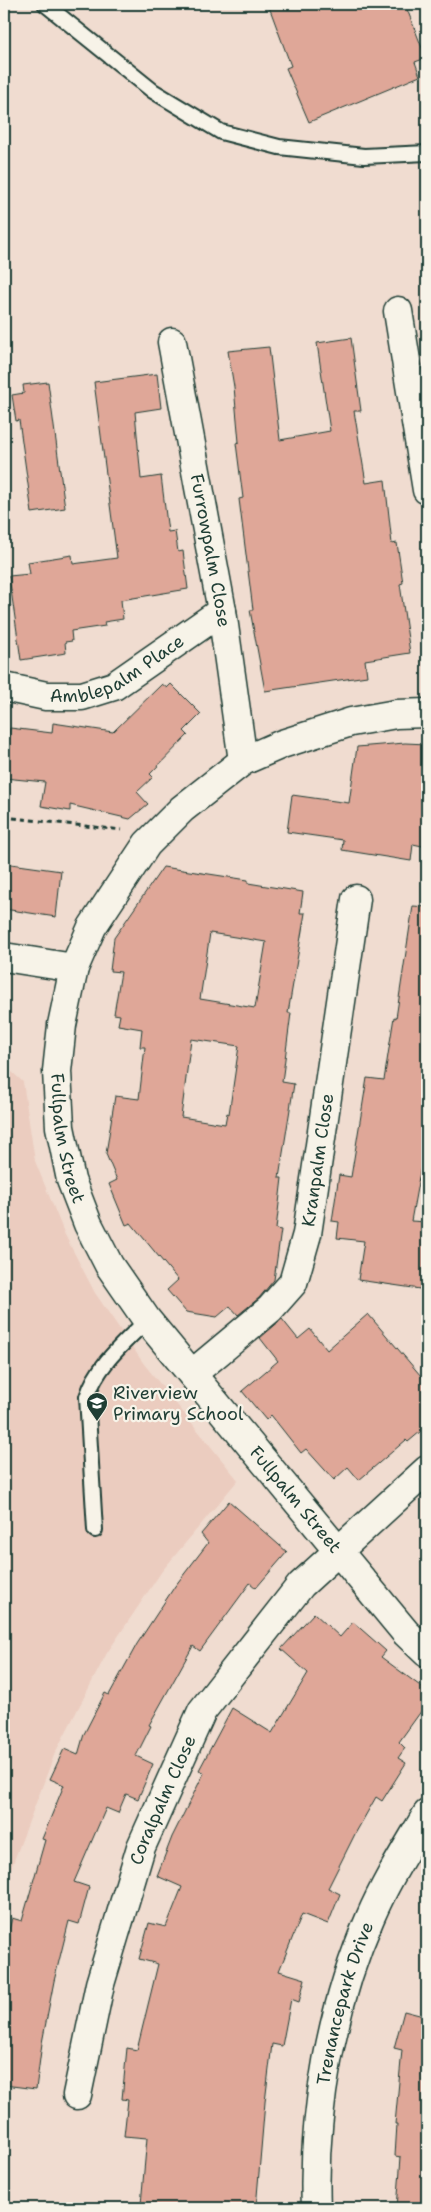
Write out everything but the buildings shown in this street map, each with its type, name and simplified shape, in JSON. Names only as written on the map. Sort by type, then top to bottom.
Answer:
[{"type":"street","points":[[398,311],[427,490]]},
{"type":"street","name":"Furrowpalm Close","points":[[172,342],[222,611],[243,762]]},
{"type":"street","name":"Amblepalm Place","points":[[4,687],[46,696],[82,696],[114,686],[222,611]]},
{"type":"street","name":"Fullpalm Street","points":[[427,713],[396,714],[351,722],[282,744],[243,762],[182,809],[146,844],[92,926],[74,968],[62,1025],[56,1071],[62,1136],[72,1180],[88,1224],[109,1265],[147,1320],[406,1633],[427,1653]]},
{"type":"street","name":"Kranpalm Close","points":[[192,1374],[270,1309],[293,1283],[306,1234],[356,899]]},
{"type":"street","points":[[4,957],[74,968]]},
{"type":"street","name":"Coralpalm Close","points":[[77,2095],[100,1984],[141,1847],[202,1711],[301,1586],[427,1470]]},
{"type":"street","name":"Trenancepark Drive","points":[[316,2208],[319,2119],[337,2014],[370,1918],[394,1869],[427,1814]]},
{"type":"lane","points":[[45,4],[153,91],[221,132],[279,147],[364,156],[427,153]]},
{"type":"lane","points":[[95,1530],[87,1397],[92,1381],[99,1370],[147,1320]]},
{"type":"path","points":[[4,817],[158,833]]},
{"type":"shaded area","name":"Riverview Primary School","points":[[4,1071],[12,1072],[23,1082],[35,1161],[65,1235],[95,1293],[144,1364],[238,1480],[162,1571],[107,1653],[55,1753],[7,1879],[4,1879]]},
{"type":"place","name":"Riverview Primary School","points":[[97,1422]]}]
